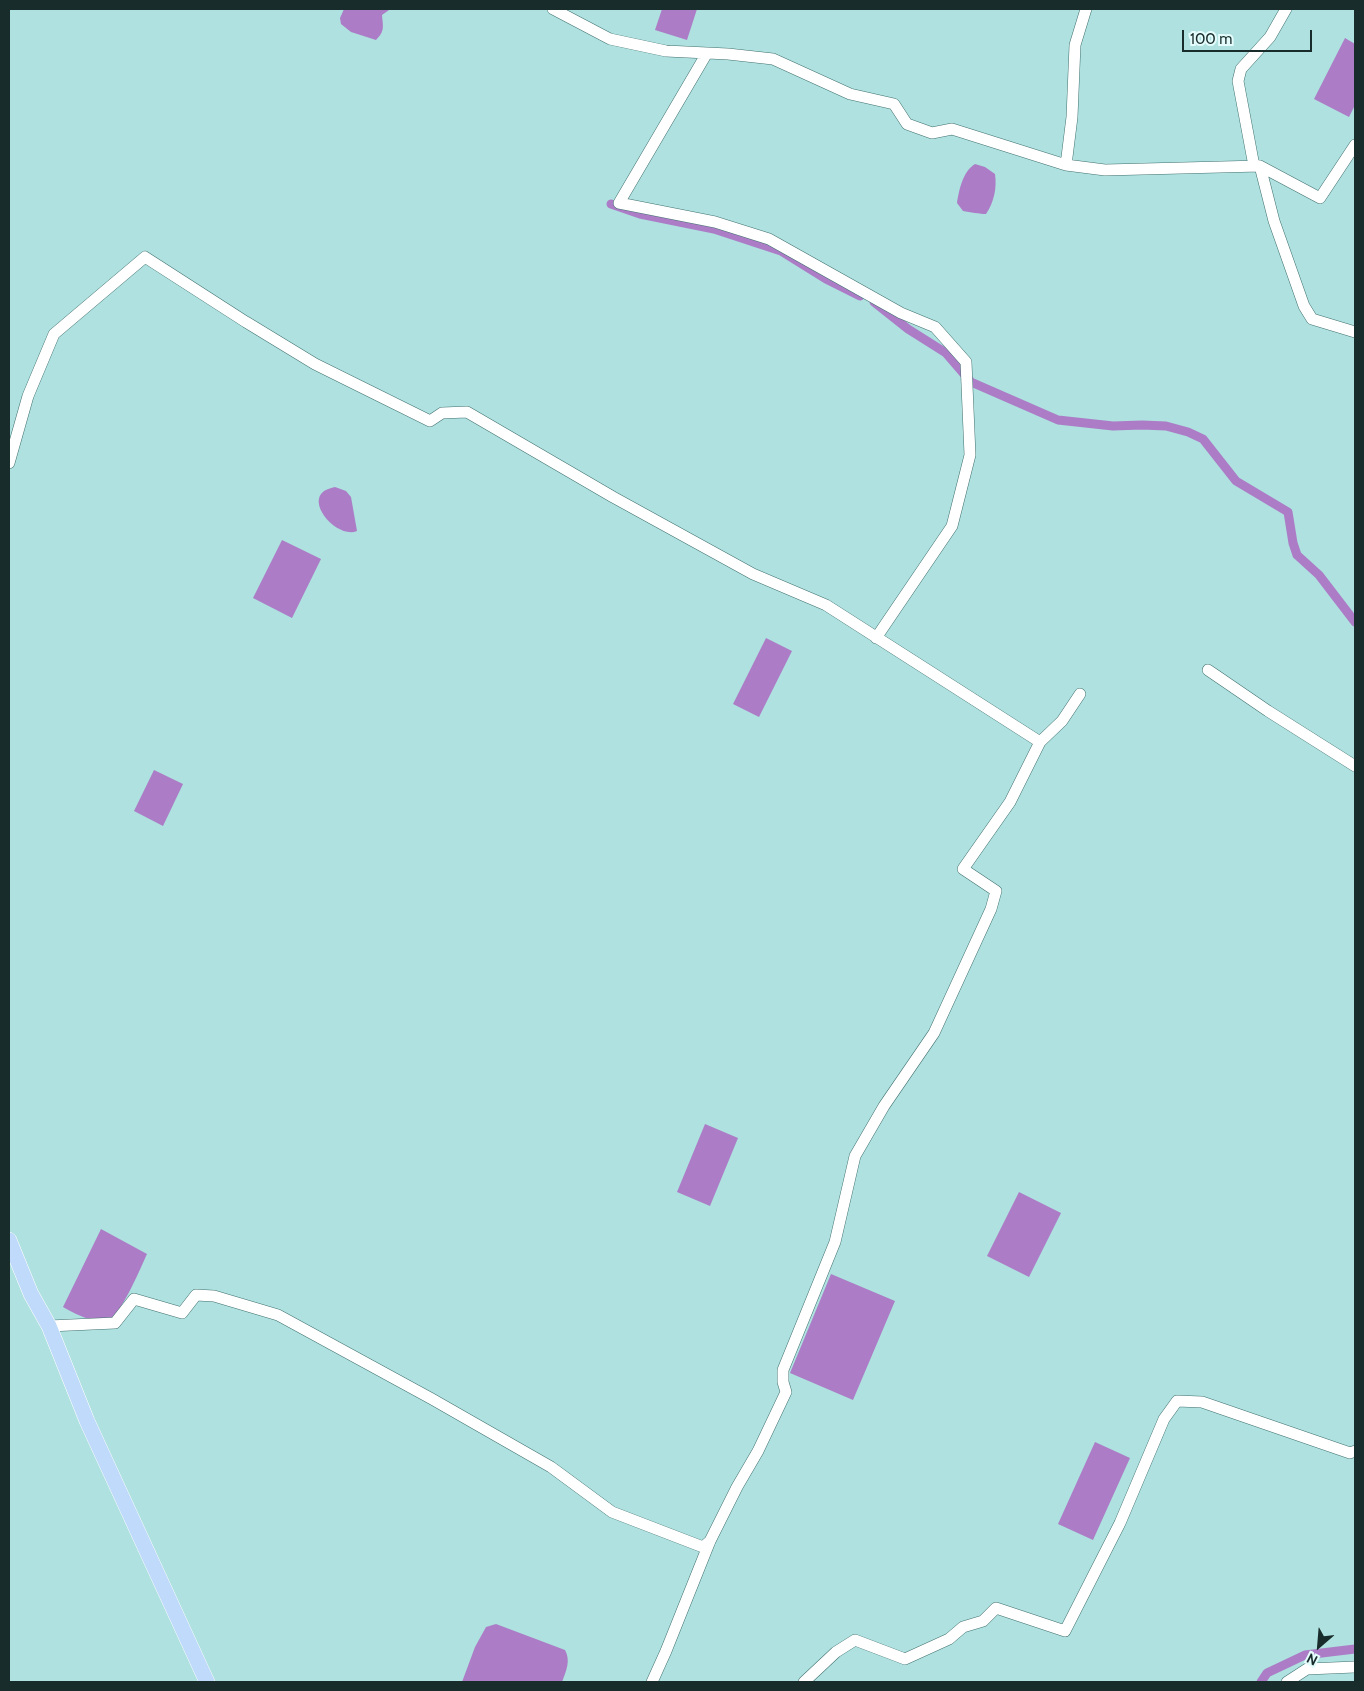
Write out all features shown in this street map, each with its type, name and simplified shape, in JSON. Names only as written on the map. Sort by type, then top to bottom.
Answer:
[{"type":"main road","points":[[9,1240],[31,1294],[49,1326],[87,1421],[207,1682]]},
{"type":"street","points":[[553,9],[610,39],[666,51],[773,59],[850,94],[894,104],[907,124],[932,133],[952,129],[1066,164],[1104,170],[1257,166],[1320,198],[1355,145]]},
{"type":"street","points":[[1066,164],[1072,117],[1075,45],[1086,9]]},
{"type":"street","points":[[1286,9],[1270,37],[1241,69],[1238,82],[1257,166],[1304,306],[1312,319],[1355,332]]},
{"type":"street","points":[[707,53],[619,203],[715,222],[768,239],[901,313],[935,327],[966,362],[970,455],[952,526],[876,638]]},
{"type":"street","points":[[9,464],[28,396],[54,334],[144,257],[316,364],[430,421],[442,413],[467,412],[613,497],[753,574],[826,605],[1040,742]]},
{"type":"street","points":[[1208,670],[1268,711],[1355,766]]},
{"type":"street","points":[[652,1682],[710,1541],[737,1486],[758,1451],[786,1392],[782,1370],[835,1242],[855,1156],[884,1106],[934,1033],[991,908],[996,890],[962,869],[1010,802],[1040,742],[1062,721],[1080,694]]},
{"type":"street","points":[[49,1326],[115,1323],[134,1299],[182,1313],[196,1294],[214,1296],[278,1315],[424,1394],[551,1467],[612,1512],[703,1547],[710,1541]]},
{"type":"street","points":[[804,1682],[836,1652],[855,1640],[905,1659],[949,1639],[964,1627],[983,1621],[996,1608],[1066,1631],[1120,1523],[1164,1419],[1177,1400],[1202,1402],[1350,1453],[1355,1451]]},
{"type":"street","points":[[1287,1682],[1306,1669],[1355,1667]]},
{"type":"shaded area","points":[[344,9],[395,10],[389,10],[382,15],[382,31],[376,40],[351,32],[341,24],[340,18]]},
{"type":"shaded area","points":[[662,9],[697,9],[687,40],[655,30]]},
{"type":"shaded area","points":[[1345,38],[1355,44],[1355,105],[1349,117],[1314,99]]},
{"type":"shaded area","points":[[975,164],[985,167],[995,174],[994,195],[986,214],[963,211],[957,203],[960,187],[967,171]]},
{"type":"shaded area","points":[[335,487],[346,491],[351,497],[357,531],[341,530],[327,519],[322,511],[319,497],[324,491]]},
{"type":"shaded area","points":[[282,540],[321,559],[292,618],[253,598]]},
{"type":"shaded area","points":[[766,638],[792,651],[759,717],[733,704]]},
{"type":"shaded area","points":[[154,770],[183,784],[163,826],[134,811]]},
{"type":"shaded area","points":[[705,1124],[738,1138],[710,1206],[677,1192]]},
{"type":"shaded area","points":[[1019,1192],[1061,1213],[1029,1277],[987,1256]]},
{"type":"shaded area","points":[[101,1229],[147,1254],[131,1289],[115,1314],[111,1318],[99,1321],[86,1318],[63,1307]]},
{"type":"shaded area","points":[[831,1274],[895,1301],[853,1400],[790,1373]]},
{"type":"shaded area","points":[[1095,1442],[1130,1458],[1093,1540],[1058,1524]]},
{"type":"shaded area","points":[[496,1624],[565,1650],[568,1662],[562,1682],[462,1682],[475,1647],[486,1627]]},
{"type":"waterway","points":[[611,204],[640,214],[714,229],[781,251],[826,279],[860,296]]},
{"type":"waterway","points":[[874,302],[908,329],[946,353],[971,382],[1058,420],[1113,426],[1166,426],[1188,432],[1203,439],[1236,481],[1288,512],[1297,555],[1319,575],[1355,622]]},
{"type":"waterway","points":[[1261,1682],[1267,1673],[1305,1655],[1355,1649]]}]
